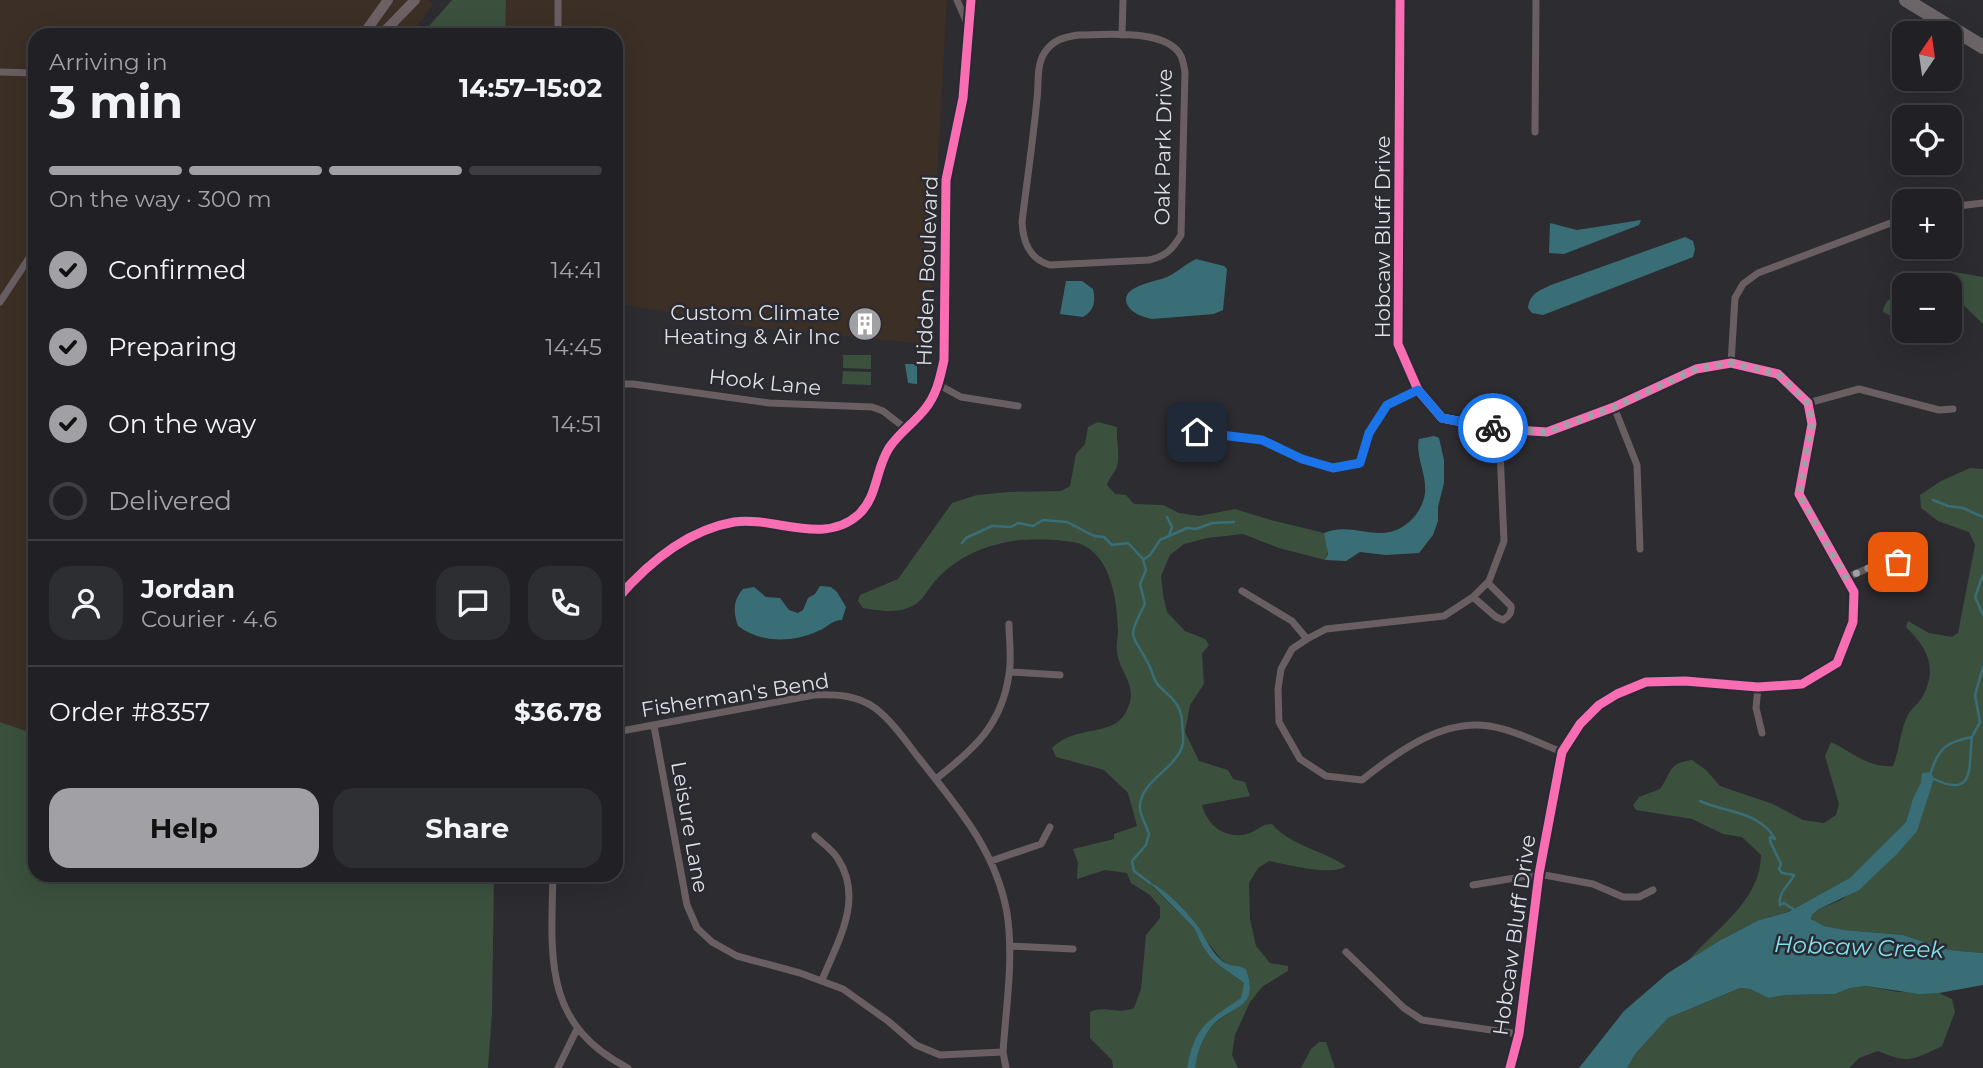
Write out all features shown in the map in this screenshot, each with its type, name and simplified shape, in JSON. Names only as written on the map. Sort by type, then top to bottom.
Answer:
[{"type":"highway","points":[[1906,0],[1983,47]]},
{"type":"main road","points":[[368,28],[388,0]]},
{"type":"main road","points":[[388,28],[415,0]]},
{"type":"street","points":[[558,0],[558,28]]},
{"type":"street","name":"Hidden Boulevard","points":[[957,0],[968,25]]},
{"type":"street","name":"Hidden Boulevard","points":[[623,593],[660,556],[712,528],[735,522],[755,522],[815,530],[850,521],[866,506],[889,448],[924,410],[939,385],[946,335],[946,180],[963,98],[971,0]]},
{"type":"street","points":[[1122,35],[1123,0]]},
{"type":"street","name":"Hobcaw Bluff Drive","points":[[1400,0],[1398,344],[1418,390],[1442,418],[1499,429],[1547,432],[1614,407],[1696,369],[1731,363],[1778,374],[1808,403],[1812,424],[1799,494],[1854,592],[1853,622],[1837,663],[1802,684],[1758,687],[1685,681],[1646,682],[1599,705],[1568,740],[1562,752],[1539,874],[1519,1034],[1510,1068]]},
{"type":"street","points":[[1535,132],[1536,0]]},
{"type":"street","name":"Oak Park Drive","points":[[1122,35],[1151,37],[1168,43],[1181,55],[1185,72],[1181,235],[1163,257],[1149,260],[1045,263],[1027,248],[1022,236],[1021,222],[1040,65],[1044,53],[1053,43],[1064,37],[1122,35]]},
{"type":"street","points":[[0,72],[28,74]]},
{"type":"street","points":[[1962,206],[1983,203]]},
{"type":"street","points":[[1731,363],[1735,298],[1743,284],[1758,273],[1892,223]]},
{"type":"street","points":[[0,302],[28,260]]},
{"type":"street","name":"Hook Lane","points":[[623,384],[769,403],[872,407],[883,411],[905,428]]},
{"type":"street","points":[[939,385],[961,397],[1018,407]]},
{"type":"street","points":[[1808,403],[1859,389],[1939,410],[1953,409]]},
{"type":"street","points":[[1197,432],[1262,440],[1302,459],[1333,468],[1360,463],[1369,433],[1387,405],[1418,390]]},
{"type":"street","points":[[1614,407],[1637,465],[1640,549]]},
{"type":"street","points":[[1499,429],[1504,541],[1488,583],[1473,597],[1444,616],[1326,629],[1307,639],[1292,649],[1282,668],[1278,689],[1279,722],[1300,759],[1326,776],[1362,780],[1423,738],[1463,724],[1500,729],[1562,752]]},
{"type":"street","points":[[1846,578],[1873,566],[1898,562]]},
{"type":"street","points":[[1473,597],[1496,617],[1503,620],[1508,617],[1512,611],[1511,606],[1488,583]]},
{"type":"street","points":[[1242,592],[1292,621],[1307,639]]},
{"type":"street","points":[[936,779],[977,745],[993,724],[1005,695],[1010,672],[1009,624]]},
{"type":"street","points":[[1010,672],[1060,675]]},
{"type":"street","points":[[1758,687],[1756,708],[1762,733]]},
{"type":"street","name":"Fisherman's Bend","points":[[623,731],[814,695],[842,694],[858,699],[889,721],[964,815],[991,861],[1002,890],[1010,946],[1003,1052],[1006,1068]]},
{"type":"street","name":"Leisure Lane","points":[[654,726],[687,905],[697,928],[712,942],[737,956],[822,980],[844,989],[888,1020],[916,1045],[940,1055],[1003,1052]]},
{"type":"street","points":[[991,861],[1041,844],[1050,827]]},
{"type":"street","points":[[815,836],[838,857],[847,876],[851,896],[845,925],[822,980]]},
{"type":"street","points":[[1473,885],[1539,874],[1594,884],[1623,897],[1639,897],[1653,890]]},
{"type":"street","points":[[553,882],[553,970],[560,994],[577,1029],[595,1047],[628,1068]]},
{"type":"street","points":[[1010,946],[1073,949]]},
{"type":"street","points":[[1346,952],[1404,1008],[1422,1020],[1519,1034]]},
{"type":"street","points":[[558,1068],[577,1029]]},
{"type":"shaded area","points":[[0,0],[428,0],[433,4],[416,28],[28,28],[28,732],[0,722]]},
{"type":"shaded area","points":[[506,0],[947,0],[928,344],[758,328],[623,304],[623,28],[505,28]]},
{"type":"green space","points":[[452,0],[506,0],[505,28],[427,28]]},
{"type":"green space","points":[[1962,273],[1983,277],[1983,324],[1962,304]]},
{"type":"green space","points":[[1892,298],[1892,314],[1889,315],[1883,312]]},
{"type":"green space","points":[[843,355],[871,355],[871,369],[843,368]]},
{"type":"green space","points":[[843,371],[871,372],[871,385],[842,384]]},
{"type":"green space","points":[[1098,422],[1117,427],[1117,464],[1107,485],[1115,494],[1126,495],[1134,504],[1163,505],[1179,513],[1199,516],[1235,509],[1324,533],[1327,544],[1325,560],[1279,548],[1243,534],[1207,538],[1184,544],[1170,555],[1161,576],[1167,612],[1185,631],[1205,639],[1209,645],[1202,654],[1204,684],[1190,705],[1185,732],[1199,761],[1228,770],[1233,779],[1245,782],[1250,796],[1202,805],[1208,819],[1219,830],[1234,835],[1250,833],[1272,824],[1288,838],[1346,866],[1320,870],[1269,861],[1258,868],[1249,883],[1250,919],[1256,946],[1270,963],[1288,966],[1288,971],[1262,987],[1250,1002],[1235,1035],[1232,1055],[1238,1068],[1195,1068],[1194,1065],[1210,1028],[1247,997],[1250,990],[1246,969],[1228,965],[1221,959],[1177,904],[1152,886],[1194,928],[1211,958],[1244,983],[1242,998],[1221,1012],[1199,1034],[1187,1068],[1113,1068],[1112,1060],[1090,1038],[1090,1012],[1134,1008],[1141,989],[1146,935],[1160,918],[1160,907],[1150,895],[1131,883],[1127,873],[1105,870],[1077,879],[1078,863],[1073,849],[1114,839],[1114,834],[1137,826],[1128,793],[1104,770],[1056,757],[1052,748],[1071,736],[1112,725],[1120,720],[1130,703],[1130,688],[1117,652],[1118,631],[1114,595],[1101,560],[1077,543],[1042,540],[1007,542],[984,548],[963,558],[944,572],[911,607],[895,611],[878,610],[863,608],[858,601],[860,595],[898,579],[952,503],[977,495],[1061,491],[1070,486],[1076,454],[1085,444],[1088,427]]},
{"type":"green space","points":[[1970,468],[1983,469],[1983,953],[1949,950],[1903,935],[1824,926],[1811,919],[1819,909],[1843,899],[1916,831],[1934,779],[1921,782],[1906,822],[1850,879],[1787,912],[1759,920],[1688,961],[1745,901],[1759,871],[1761,855],[1742,837],[1723,834],[1692,819],[1636,810],[1633,805],[1639,797],[1660,789],[1674,766],[1692,760],[1706,770],[1720,786],[1773,804],[1803,820],[1824,823],[1836,815],[1839,804],[1825,756],[1831,742],[1868,762],[1893,766],[1906,719],[1923,696],[1930,676],[1925,650],[1906,627],[1908,621],[1929,633],[1952,637],[1958,633],[1975,545],[1969,532],[1938,521],[1921,508],[1920,495],[1941,481]]},
{"type":"green space","points":[[0,722],[28,732],[28,882],[494,882],[492,1013],[488,1068],[0,1068]]},
{"type":"green space","points":[[1866,986],[1898,992],[1939,993],[1952,999],[1955,1012],[1942,1046],[1910,1059],[1897,1058],[1878,1051],[1859,1058],[1849,1068],[1627,1068],[1636,1053],[1668,1018],[1740,988],[1750,989],[1768,998],[1835,994]]},
{"type":"green space","points":[[1319,1042],[1326,1042],[1335,1068],[1301,1068],[1311,1049]]},
{"type":"water","points":[[1641,220],[1639,225],[1564,254],[1549,253],[1550,223],[1577,230]]},
{"type":"water","points":[[1685,237],[1693,241],[1693,257],[1543,315],[1532,313],[1528,308],[1531,299],[1542,289]]},
{"type":"water","points":[[1196,259],[1227,269],[1223,310],[1214,314],[1152,319],[1130,309],[1126,299],[1133,289],[1167,277]]},
{"type":"water","points":[[1066,281],[1082,281],[1093,289],[1093,305],[1090,312],[1083,317],[1060,314]]},
{"type":"water","points":[[905,364],[917,364],[917,384],[908,383]]},
{"type":"water","points":[[1434,436],[1439,438],[1444,460],[1444,483],[1433,535],[1419,553],[1386,555],[1360,552],[1346,561],[1325,560],[1328,554],[1324,533],[1344,529],[1387,532],[1410,522],[1420,509],[1425,493],[1419,439]]},
{"type":"water","points":[[820,586],[831,587],[837,592],[846,607],[842,620],[808,635],[788,639],[756,636],[738,626],[735,606],[743,589],[754,587],[766,597],[780,598],[789,610],[798,613]]},
{"type":"water","name":"Hobcaw Creek","points":[[1931,772],[1934,779],[1917,831],[1859,890],[1819,909],[1811,919],[1824,926],[1903,935],[1949,950],[1983,953],[1983,985],[1919,994],[1866,986],[1835,994],[1768,998],[1750,989],[1740,988],[1668,1018],[1636,1053],[1627,1068],[1579,1068],[1624,1011],[1668,973],[1759,920],[1788,912],[1850,878],[1906,822],[1922,773]]},
{"type":"water","points":[[1150,883],[1163,890],[1183,909],[1221,960],[1246,969],[1250,982],[1247,1000],[1208,1031],[1200,1047],[1195,1068],[1187,1068],[1199,1033],[1212,1019],[1241,998],[1244,983],[1211,958],[1194,928]]},
{"type":"waterway","points":[[1933,500],[1983,517]]},
{"type":"waterway","points":[[1167,517],[1172,527],[1169,536]]},
{"type":"waterway","points":[[962,543],[966,538],[992,526],[1011,527],[1018,523],[1033,526],[1043,520],[1067,522],[1094,536],[1104,537],[1112,545],[1128,543],[1143,559],[1146,570],[1140,584],[1145,604],[1135,625],[1134,637],[1155,681],[1180,709],[1183,737],[1178,755],[1151,783],[1141,799],[1140,811],[1149,834],[1146,845],[1132,861],[1134,871],[1150,883]]},
{"type":"waterway","points":[[1143,560],[1160,540],[1187,528],[1196,529],[1212,523],[1234,522]]},
{"type":"waterway","points":[[1983,575],[1975,597],[1983,615]]},
{"type":"waterway","points":[[1931,772],[1941,751],[1956,741],[1972,737],[1980,722],[1975,695],[1983,667]]},
{"type":"waterway","points":[[1934,779],[1948,784],[1958,785],[1964,782],[1970,767],[1972,737]]},
{"type":"waterway","points":[[1700,801],[1752,818],[1769,830],[1775,839],[1770,837],[1781,864],[1779,869],[1782,873],[1794,875],[1782,892],[1780,905],[1784,903],[1793,909]]},
{"type":"cycle path","points":[[623,592],[640,574],[669,551],[717,526],[749,521],[814,529],[844,524],[864,508],[873,492],[884,456],[932,398],[944,360],[946,180],[963,98],[971,0]]},
{"type":"cycle path","points":[[1400,0],[1398,344],[1418,390],[1442,418],[1499,429],[1547,432],[1614,407],[1696,369],[1731,363],[1778,374],[1808,403],[1812,424],[1799,494],[1854,592],[1853,622],[1837,663],[1802,684],[1758,687],[1685,681],[1646,682],[1599,705],[1580,724],[1562,752],[1539,874],[1519,1034],[1510,1068]]},
{"type":"way so far","points":[[1493,428],[1547,432],[1614,407],[1696,369],[1731,363],[1778,374],[1808,403],[1812,424],[1799,494],[1846,578],[1873,566],[1898,562]]},
{"type":"place","name":"Custom Climate Heating & Air Inc","points":[[865,324]]},
{"type":"route","points":[[1197,432],[1262,440],[1302,459],[1333,468],[1360,463],[1369,433],[1387,405],[1418,390],[1442,418],[1493,428]]}]
